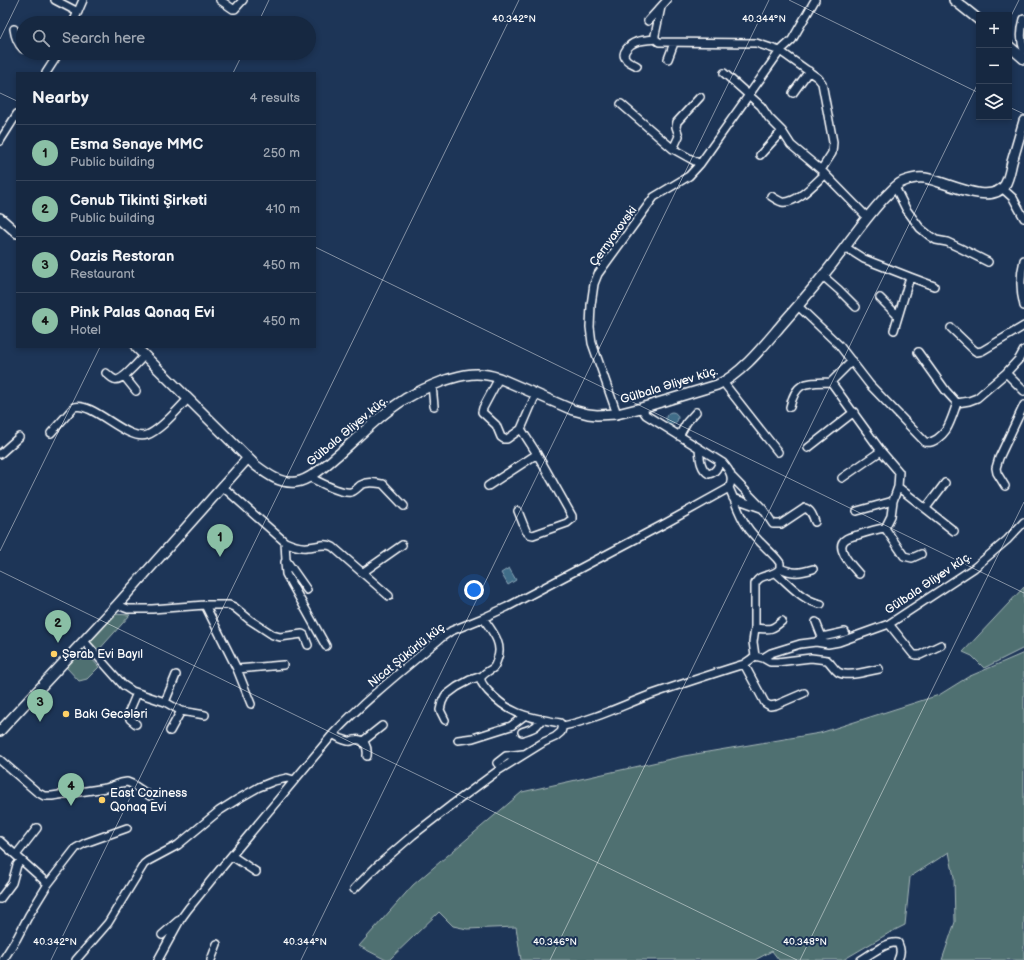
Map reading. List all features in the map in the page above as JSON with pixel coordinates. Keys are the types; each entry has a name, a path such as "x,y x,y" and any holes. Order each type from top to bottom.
{"street":[{"path":"55,0 78,12"},
{"path":"76,16 83,0"},
{"path":"220,0 233,9 235,9 243,0"},
{"path":"648,21 667,0"},
{"name":"Çernyaxovski","path":"617,414 592,343 590,327 591,305 594,284 598,274 654,197 689,176 700,164 780,51 792,40 815,0"},
{"path":"954,0 976,18"},
{"path":"655,39 661,7"},
{"path":"1024,19 1021,32 1024,55"},
{"path":"14,29 16,39"},
{"path":"637,66 626,60 624,56 624,52 636,42 655,39 659,42 674,43 756,43 780,51 818,78 822,83 833,142 832,153 823,172 801,195 791,201 782,202 771,196"},
{"path":"668,59 674,43"},
{"path":"1012,48 1024,55"},
{"path":"47,72 54,60"},
{"path":"793,93 810,71"},
{"path":"724,74 761,106 769,118 782,131 791,145 823,172 867,217"},
{"path":"673,149 679,136 676,127 677,122 700,97"},
{"path":"621,104 673,149 700,164"},
{"path":"0,141 16,116"},
{"path":"1024,121 1008,178 1002,188 1013,198 1024,218"},
{"path":"760,156 782,131"},
{"name":"Gülbala Əliyev küç.","path":"137,348 248,458 266,472 283,481 297,482 310,477 328,464 397,405 432,385 458,376 472,374 490,375 579,412 597,415 617,414 710,388 723,382 737,372 758,352 823,276 876,206 895,187 909,180 924,178 980,194 990,194 997,192 1002,188"},
{"path":"895,187 910,214 920,228 936,240 947,242 988,262"},
{"path":"0,218 16,232"},
{"path":"845,247 864,259 934,286"},
{"path":"1024,260 1021,272 1022,298 1024,306"},
{"path":"823,276 856,307"},
{"path":"894,330 910,277"},
{"path":"880,298 898,316"},
{"path":"798,306 840,345 870,385 925,442 929,443 935,440 946,430 957,403"},
{"path":"951,328 977,352 982,351 1024,326"},
{"path":"957,403 977,398 1006,373 1019,359 1024,350"},
{"path":"918,352 946,391 957,403"},
{"path":"106,373 116,380 124,376 144,356"},
{"path":"790,407 792,396 800,386 808,383 831,382 852,361"},
{"path":"1006,373 1024,391"},
{"path":"124,376 136,390"},
{"path":"500,378 482,412 496,425 501,437 504,439 507,439 521,429 536,394"},
{"path":"723,382 778,452"},
{"path":"831,382 881,451 899,472 898,487 893,501 891,516 886,528"},
{"path":"432,385 434,406"},
{"path":"50,433 74,408 78,406 92,410 136,435 143,436 158,429 188,399"},
{"path":"1005,486 997,473 996,468 999,458 1024,405"},
{"path":"641,408 646,415 720,461 730,470 732,477 729,488 739,513 745,524 756,538 780,563 778,570 773,574 760,577 755,584 755,628 753,642 755,656"},
{"path":"679,436 696,412"},
{"path":"808,448 854,412"},
{"path":"518,511 526,531 533,535 567,523 572,519 572,516 537,454 521,429"},
{"path":"2,449 19,437"},
{"path":"699,448 700,461 702,467 707,473 713,473 718,468 720,461"},
{"path":"842,478 881,451"},
{"path":"488,486 537,454"},
{"path":"0,731 117,605 248,458"},
{"path":"310,477 340,491 346,492 354,491 360,486 368,483 383,484 404,506"},
{"path":"732,477 763,509 773,524 781,524 805,508 811,511 815,522"},
{"path":"926,508 945,483"},
{"path":"223,486 285,542 296,547 328,544 333,546 389,596"},
{"path":"898,487 954,531"},
{"name":"Nicat Şükürlü küç","path":"158,960 180,920 208,884 333,734 381,688 441,638 451,631 507,607 729,488"},
{"path":"733,498 763,509"},
{"path":"857,511 893,501"},
{"name":"Gülbala Əliyev küç.","path":"763,658 800,644 816,642 828,644 839,642 889,624 974,568 1007,540 1024,522"},
{"path":"859,574 848,563 842,549 843,543 846,540 876,528 886,528"},
{"path":"886,528 904,556 912,558 921,554"},
{"path":"285,542 286,574 326,646"},
{"path":"362,573 402,545"},
{"path":"286,560 307,590"},
{"path":"778,570 797,573 813,569"},
{"path":"778,570 797,592 811,601 821,604"},
{"path":"117,605 128,609 229,605 234,607 273,636 302,634 305,636 308,645"},
{"path":"205,605 237,669 251,704"},
{"path":"445,720 440,710 445,696 456,687 482,676 495,666 499,656 500,649 497,640 483,618"},
{"path":"755,628 772,628 782,621"},
{"path":"816,622 822,637"},
{"path":"889,624 913,654 920,655 941,645"},
{"path":"816,642 822,637 845,632"},
{"path":"84,641 123,685 132,691 165,702 181,711 205,716"},
{"path":"482,676 482,684 506,708 524,716 560,723 563,726 592,719 673,686 744,664 755,656"},
{"path":"755,656 770,662 811,658 827,660 839,673 846,674 879,669"},
{"path":"744,664 765,703 770,706 776,705 804,693"},
{"path":"237,669 283,665"},
{"path":"165,702 176,675"},
{"path":"136,724 130,719 128,714 137,692"},
{"path":"170,731 181,711"},
{"path":"458,740 473,738 511,726 524,716"},
{"path":"522,732 536,727 541,719"},
{"path":"363,741 382,726"},
{"path":"354,889 377,866 413,835 478,785 544,742 556,737 561,732 563,726"},
{"path":"333,734 346,741 360,739 366,746 367,756"},
{"path":"498,762 506,756 525,754"},
{"path":"0,760 37,792 44,796 106,788 127,782 150,796"},
{"path":"76,960 108,923 144,864 178,845 219,811 238,799 274,781 286,778 294,780"},
{"path":"0,899 12,883 19,858 37,828"},
{"path":"3,960 18,938 29,915 48,884 76,848 85,843 127,828"},
{"path":"0,841 48,884"},
{"path":"232,856 256,872"},
{"path":"162,935 180,920"},
{"path":"861,960 884,946 892,943 898,943 901,950 898,960"},
{"path":"211,960 217,944"}],"green space":[{"path":"1024,587 1024,648 984,668 972,656 963,652"},
{"path":"114,614 130,615 97,652 88,643"},
{"path":"83,649 99,667 87,679 79,681 66,667"},
{"path":"1024,653 1024,960 942,960 955,922 954,877 949,852 910,877 905,925 843,960 779,960 772,951 755,960 521,960 516,927 467,929 453,926 439,912 389,960 386,960 359,946 413,885 522,792 684,756 820,733 939,695 968,677"}],"water":[{"path":"670,412 674,412 678,418 674,424 670,424 666,420 666,416"},
{"path":"509,568 516,580 508,585 501,573"}],"place":[{"name":"Esma Sənaye MMC","path":"220,557"},
{"name":"Cənub Tikinti Şirkəti","path":"58,643"},
{"name":"Şərab Evi Bayıl","path":"54,654"},
{"name":"Bakı Gecələri","path":"66,714"},
{"name":"Oazis Restoran","path":"40,722"},
{"name":"East Coziness Qonaq Evi","path":"102,800"},
{"name":"Pink Palas Qonaq Evi","path":"71,806"}]}
